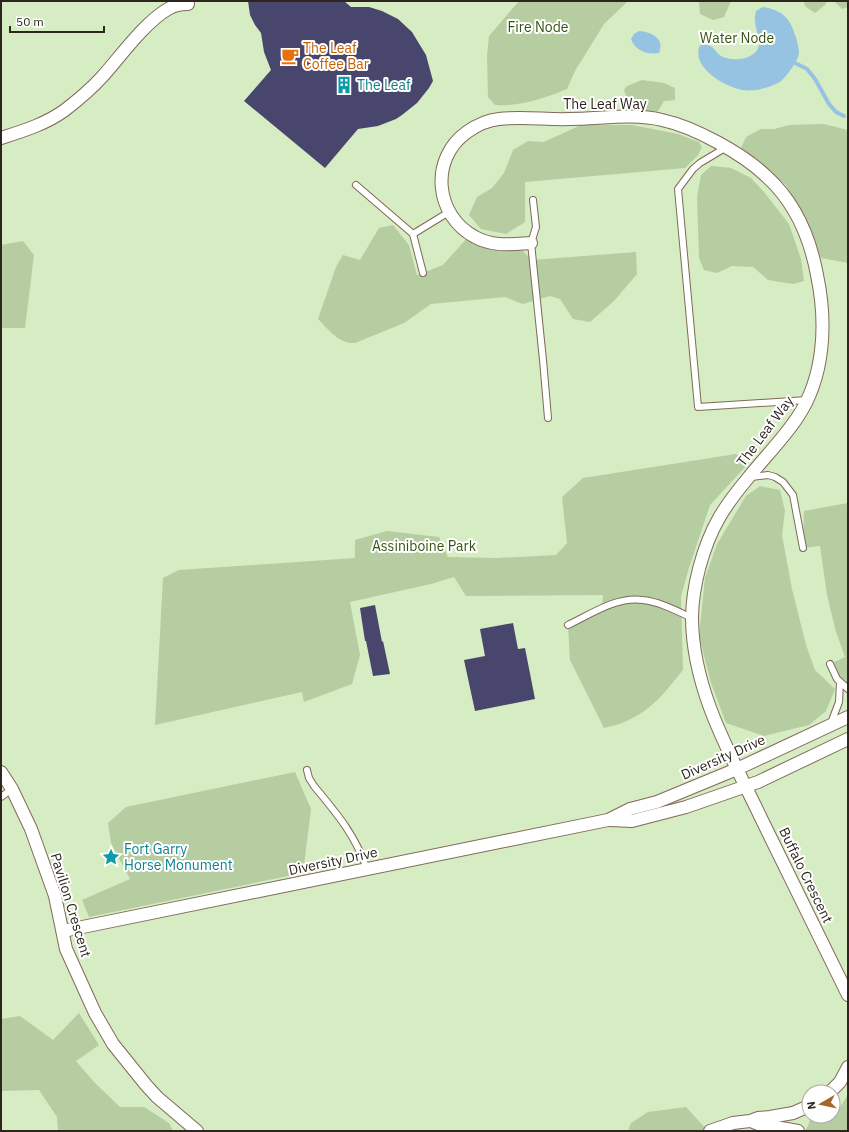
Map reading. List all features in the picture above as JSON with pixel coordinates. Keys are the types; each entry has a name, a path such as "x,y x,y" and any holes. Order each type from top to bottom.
{"street":[{"path":"1,138 32,127 65,110 101,79 149,24 164,11 179,4 188,4"},
{"name":"The Leaf Way","path":"531,243 502,244 477,238 456,222 449,212 444,201 442,179 443,165 448,152 454,143 473,128 499,119 626,117 659,119 693,130 755,166 769,178 782,192 800,220 808,238 822,298 822,342 815,381 807,400 797,417 748,477 721,514 707,544 702,559 695,594 692,618 696,654 707,700 712,715 737,769"},
{"name":"Diversity Drive","path":"608,820 630,809 657,802 737,769 848,717"},
{"name":"Diversity Drive","path":"63,931 608,820 632,821 686,807 758,782 848,739"},
{"name":"Buffalo Crescent","path":"737,769 848,995"},
{"name":"Pavilion Crescent","path":"1,772 12,789 31,829 55,896 66,949 95,1013 113,1044 146,1086 197,1131"},
{"path":"838,1084 848,1067"},
{"path":"710,1131 758,1118 793,1113 801,1110"},
{"path":"750,1121 758,1124 798,1131"}],"lane":[{"path":"725,148 693,169 678,189 698,407 807,400"},
{"path":"356,185 413,234 423,273"},
{"path":"533,200 536,227 531,243 548,418"},
{"path":"413,234 449,212"},
{"path":"748,477 768,475 775,477 793,495 803,548"},
{"path":"568,625 613,604 628,599 656,603 692,618"},
{"path":"830,664 837,679 848,689"},
{"path":"830,726 839,702 840,682"},
{"path":"307,770 314,786 351,832 368,869"},
{"path":"1,796 12,789"}],"green space":[{"name":"Assiniboine Park","path":"1,1 848,1 848,1131 1,1131"},
{"name":"Fire Node","path":"519,1 628,1 604,24 575,71 567,89 541,99 523,103 513,105 495,105 488,97 487,56 489,36"},
{"path":"699,1 731,1 724,17 713,20 700,14"},
{"path":"804,1 827,1 825,5 815,13 805,6"},
{"path":"834,1 848,1 848,7 842,9"},
{"path":"642,80 664,83 675,88 675,100 664,101 658,111 638,111 625,108 627,98 624,90 627,86"},
{"path":"824,124 848,130 848,263 821,258 806,223 786,185 741,148 746,137 761,129 774,129 789,125"},
{"path":"581,125 632,125 678,134 699,142 702,147 698,155 685,168 525,182 525,222 506,234 481,229 469,215 477,197 492,188 504,173 513,150 528,141 544,142"},
{"path":"711,166 731,168 751,178 764,192 789,224 801,259 804,281 793,284 768,280 753,267 732,266 717,273 704,270 699,258 697,197 701,175"},
{"path":"393,225 409,245 417,275 443,265 468,237 520,248 532,260 636,252 637,274 614,301 590,322 573,319 560,299 550,296 523,304 505,297 431,304 404,323 355,343 349,343 339,339 318,319 336,267 343,255 360,260 379,228"},
{"path":"23,241 34,255 25,328 1,328 1,245"},
{"path":"736,454 749,463 710,505 681,596 683,670 658,699 640,714 629,720 604,728 570,660 568,625 602,609 603,595 466,596 454,577 431,584 350,602 360,655 352,684 304,702 302,692 155,725 163,578 179,570 355,558 355,540 387,531 439,537 448,557 497,558 556,555 567,543 562,497 583,478"},
{"path":"760,486 780,490 785,511 782,535 792,589 806,645 815,670 835,689 826,711 809,725 764,736 726,723 711,683 699,636 705,578 717,544 746,496"},
{"path":"848,503 848,689 830,664 845,657 836,632 827,595 820,546 803,548 804,511"},
{"path":"295,772 311,809 303,873 89,917 82,900 130,879 111,843 108,823 126,807"},
{"path":"79,1013 99,1045 76,1061 94,1082 120,1107 144,1107 169,1123 173,1131 58,1131 57,1117 39,1090 1,1091 1,1019 20,1016 53,1040"},
{"path":"848,1095 848,1131 805,1131 809,1124 841,1124 841,1106"},
{"path":"686,1107 708,1131 628,1131 631,1123 648,1112"}],"water":[{"path":"763,7 780,12 790,23 797,41 799,51 798,56 789,72 783,79 768,87 757,90 743,90 727,85 711,75 704,68 698,53 700,45 709,45 726,58 738,59 750,56 758,49 759,40 755,25 755,18 756,11"},
{"path":"639,31 652,34 656,37 660,43 659,53 646,53 636,47 631,39 634,34"}],"building":[{"name":"The Leaf","path":"248,1 344,1 351,7 369,7 382,11 398,19 412,32 426,55 433,81 417,103 396,119 378,126 358,129 325,168 244,101 271,70 264,52 261,33 250,15"},
{"path":"375,605 390,674 373,676 365,641 360,608"},
{"path":"513,623 518,649 525,648 535,699 475,711 464,660 485,656 480,629"}],"waterway":[{"path":"795,63 807,69 815,79 829,104 836,112 844,116"}],"place":[{"name":"The Leaf Coffee Bar","path":"290,56"},
{"name":"The Leaf","path":"344,85"},
{"name":"Fort Garry Horse Monument","path":"111,857"}],"park label":[{"name":"Water Node","path":"737,38"}]}
